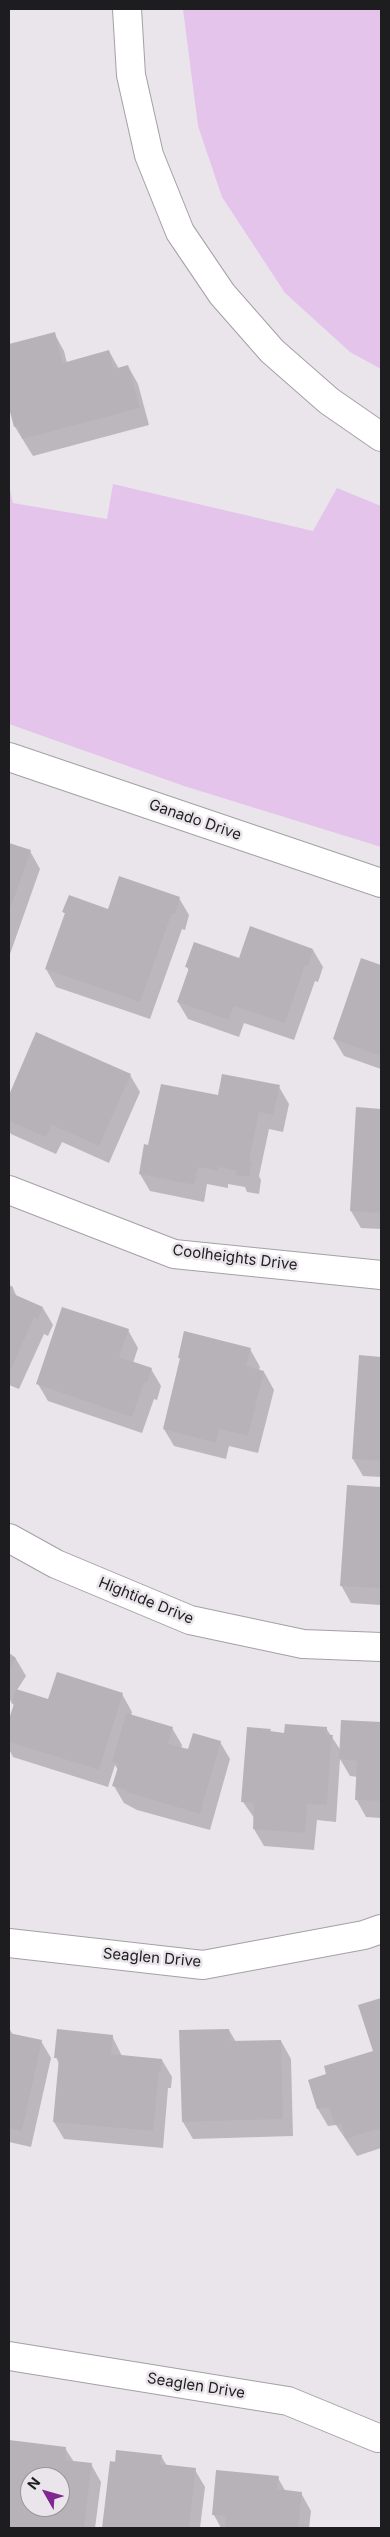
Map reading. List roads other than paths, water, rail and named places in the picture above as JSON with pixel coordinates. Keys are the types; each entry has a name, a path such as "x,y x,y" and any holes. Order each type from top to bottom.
{"street":[{"path":"127,9 130,75 148,156 180,232 222,294 272,351 329,401 381,437"},
{"name":"Ganado Drive","path":"9,757 381,883"},
{"name":"Coolheights Drive","path":"9,1190 174,1254 381,1275"},
{"name":"Hightide Drive","path":"9,1538 56,1564 190,1620 303,1644 381,1647"},
{"name":"Seaglen Drive","path":"9,1943 203,1965 364,1935 381,1929"},
{"name":"Seaglen Drive","path":"9,2356 288,2401 378,2438"}]}
